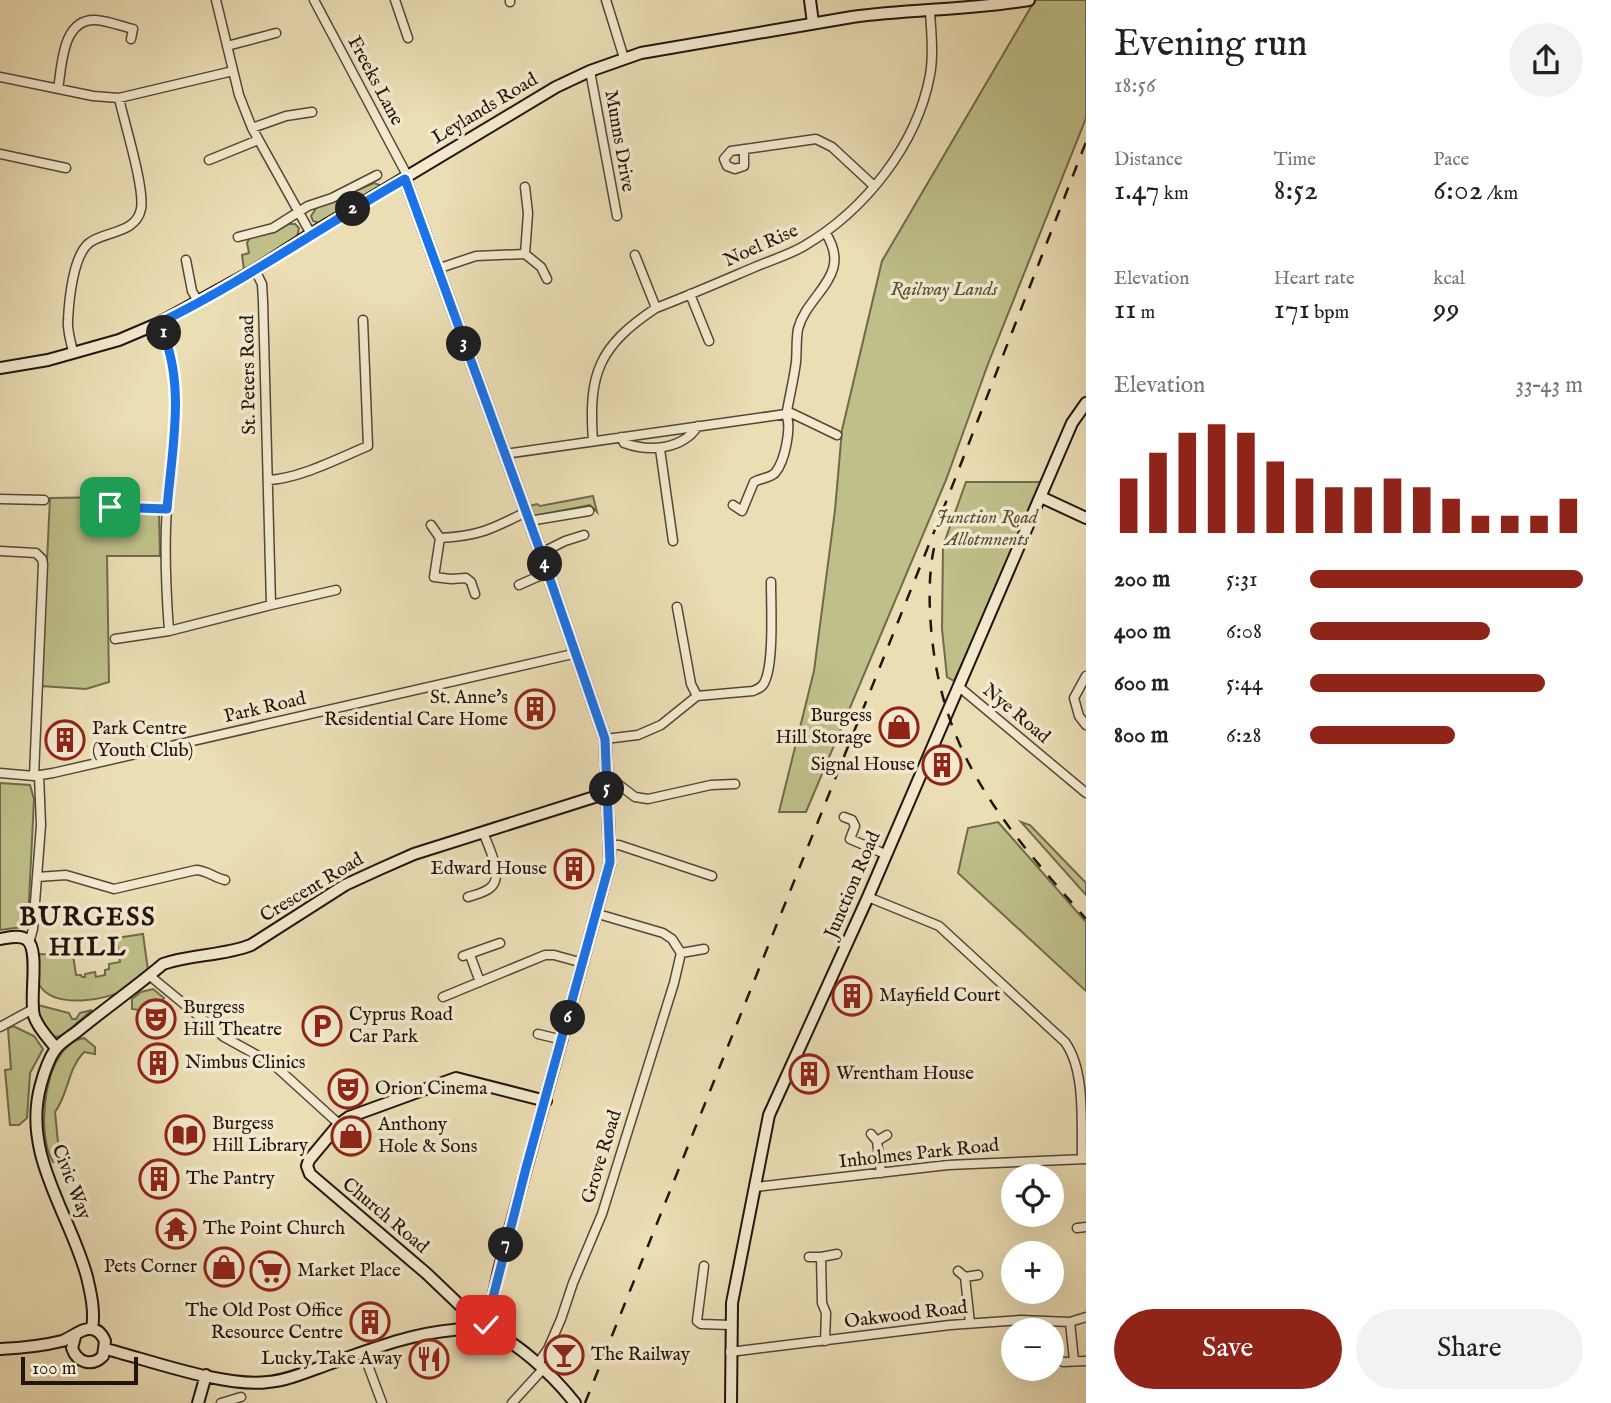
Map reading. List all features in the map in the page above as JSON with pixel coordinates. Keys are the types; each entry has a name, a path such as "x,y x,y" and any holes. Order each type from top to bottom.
{"street":[{"path":"216,0 233,71 252,128 311,234"},
{"name":"Freeks Lane","path":"314,0 406,178"},
{"path":"394,0 408,38"},
{"path":"606,0 624,58"},
{"path":"810,0 813,23"},
{"name":"Leylands Road","path":"0,368 48,360 119,340 159,323 255,270 529,103 590,71 624,58 885,12 996,6 1029,0"},
{"name":"Noel Rise","path":"593,441 593,389 600,363 614,341 656,308 802,247 849,212 896,158 912,129 931,72 930,11"},
{"path":"58,89 69,35 78,24 95,20 133,29 131,39"},
{"path":"227,46 276,33"},
{"path":"0,77 93,96 119,98 233,71"},
{"name":"Munns Drive","path":"590,71 617,216"},
{"path":"73,352 68,323 76,263 81,251 90,241 124,229 141,211 141,193 119,98"},
{"path":"252,128 286,116 312,112"},
{"path":"744,149 807,139 823,141 874,186"},
{"path":"209,160 258,140"},
{"path":"0,155 65,168"},
{"path":"237,237 273,228 299,212 377,175"},
{"path":"406,178 541,553 543,575 577,653 605,739 610,862 499,1270 488,1322 481,1329"},
{"path":"525,187 528,213 525,254"},
{"path":"733,505 742,511 754,482 772,476 777,471 789,434 786,412 795,366 798,330 832,274 836,257 834,245 825,232"},
{"path":"437,270 476,256 525,254 541,267 547,279"},
{"path":"635,255 656,308"},
{"path":"186,260 192,291 199,303"},
{"name":"St. Peters Road","path":"255,270 262,284 271,605"},
{"path":"690,294 709,341"},
{"path":"268,480 277,480 304,471 368,446 363,320"},
{"path":"159,323 172,358 176,387 167,509 166,585 169,631"},
{"name":"Junction Road","path":"731,1403 730,1325 734,1286 769,1115 868,897 1072,423 1086,403"},
{"path":"505,454 786,412 837,435"},
{"path":"621,437 624,443 635,447 660,449 684,440 698,426"},
{"path":"660,449 673,541"},
{"path":"1041,497 1086,519"},
{"path":"0,499 44,500"},
{"path":"110,507 167,509"},
{"path":"440,538 485,532 527,516 589,511"},
{"path":"431,525 440,538 430,578 466,578 471,582 475,594"},
{"path":"541,553 584,535"},
{"path":"0,551 36,553 43,564 36,776 41,825 33,929 29,943"},
{"path":"533,565 543,575"},
{"path":"519,585 543,575"},
{"path":"605,739 638,735 661,725 696,696 753,691 764,683 771,638 771,582"},
{"path":"115,639 169,631 336,590"},
{"path":"677,607 691,684 696,696"},
{"name":"Park Road","path":"0,773 36,776 577,653"},
{"path":"1086,676 1074,698 1079,716 1086,724"},
{"name":"Nye Road","path":"958,686 1086,793"},
{"path":"607,787 618,784 635,797 648,799 704,786 735,784"},
{"name":"Crescent Road","path":"56,1048 163,964 237,951 251,945 345,885 414,854 607,787"},
{"path":"844,817 852,820 855,826 849,843 885,854"},
{"path":"468,897 490,889 495,882 496,869 483,832"},
{"path":"609,845 619,845 712,876"},
{"path":"37,877 66,875 114,889 196,870 203,870 213,878 225,880"},
{"path":"868,897 939,926 1065,1042 1072,1051 1078,1069 1084,1159"},
{"path":"598,914 663,933 672,939 681,953 704,949"},
{"path":"0,939 18,937 33,948 33,1009 41,1030 56,1048"},
{"path":"480,982 467,956 500,943"},
{"name":"Grove Road","path":"512,1403 541,1366 601,1214 681,953"},
{"path":"443,997 545,955 583,963"},
{"path":"150,976 224,1037 273,1064 339,1124 349,1116 456,1078 546,1101"},
{"path":"0,1027 33,1009"},
{"path":"538,1034 563,1040"},
{"name":"Civic Way","path":"56,1048 40,1087 36,1105 36,1131 39,1152 49,1182 83,1263 93,1305 92,1329"},
{"name":"Church Road","path":"339,1124 309,1160 307,1170 426,1273 481,1329"},
{"path":"881,1174 874,1137 887,1135"},
{"name":"Inholmes Park Road","path":"756,1188 948,1165 1084,1159"},
{"path":"809,1257 821,1258 837,1254"},
{"path":"821,1258 822,1303 826,1313 825,1341"},
{"path":"704,1266 697,1321 701,1324 730,1325"},
{"path":"970,1323 962,1274 978,1275"},
{"name":"Oakwood Road","path":"730,1352 970,1323 1021,1320 1070,1322 1086,1317"},
{"path":"1070,1322 1074,1361"},
{"path":"92,1329 103,1337 106,1349 101,1358 90,1363 79,1360 73,1352 75,1337 82,1330 92,1329"},
{"path":"106,1349 206,1375 246,1383 268,1382 292,1377 430,1332 481,1329 515,1346 541,1366 575,1403"},
{"path":"0,1349 34,1347 75,1337"},
{"path":"34,1347 73,1352"},
{"path":"363,1352 382,1403"},
{"path":"1064,1362 1085,1361"},
{"path":"198,1403 206,1375"},
{"path":"222,1403 242,1397"}],"green space":[{"name":"Railway Lands","path":"1035,0 1086,0 1086,118 988,364 946,480 806,812 779,812 814,671 835,510 842,430 882,261"},
{"path":"374,183 382,186 319,223 313,221 311,216 317,207"},
{"path":"289,224 295,224 299,228 297,237 244,270 242,255 249,253 247,243 250,237 275,232"},
{"name":"Junction Road Allotmnents","path":"966,482 1043,482 1029,519 954,681 947,677 942,629 943,546"},
{"path":"593,496 597,512 590,505 534,516 530,506 540,506"},
{"path":"110,497 111,513 159,514 160,556 107,556 109,682 86,689 41,686 50,498"},
{"path":"0,783 30,785 34,799 28,921 22,927 0,930"},
{"path":"998,822 1086,922 1086,991 958,873 968,828"},
{"path":"1021,822 1030,825 1086,883 1086,895"},
{"path":"143,934 148,970 118,993 95,999 69,1000 47,993 38,983 38,954 73,955 76,975 85,977 85,974 95,972 96,977 105,975 109,964 120,962 116,938"},
{"path":"153,989 164,998 151,1012 132,1009 132,999 141,992"},
{"path":"38,1005 69,1013 72,1019 76,1019 80,1013 92,1010 62,1036 52,1037 40,1021"},
{"path":"13,1026 34,1036 43,1049 30,1073 27,1118 19,1125 10,1125 5,1070 11,1069 8,1029"},
{"path":"84,1038 95,1047 95,1054 84,1052 78,1059 55,1112 59,1152 57,1161 53,1162 45,1131 47,1091 60,1056 70,1044"}],"railway":[{"path":"585,1403 948,497 1086,142"},
{"path":"934,548 930,593 932,638 939,682 951,721 966,757 1006,823 1086,919"}],"place":[{"name":"St. Anne's Residential Care Home","path":"535,709"},
{"name":"Burgess Hill Storage","path":"899,727"},
{"name":"Park Centre (Youth Club)","path":"65,740"},
{"name":"Signal House","path":"942,765"},
{"name":"Edward House","path":"574,869"},
{"name":"Mayfield Court","path":"852,996"},
{"name":"Burgess Hill Theatre","path":"156,1019"},
{"name":"Cyprus Road Car Park","path":"322,1026"},
{"name":"Nimbus Clinics","path":"158,1063"},
{"name":"Wrentham House","path":"809,1074"},
{"name":"Orion Cinema","path":"348,1089"},
{"name":"Burgess Hill Library","path":"185,1135"},
{"name":"Anthony Hole & Sons","path":"351,1136"},
{"name":"The Pantry","path":"159,1179"},
{"name":"The Point Church","path":"176,1229"},
{"name":"Pets Corner","path":"224,1267"},
{"name":"Market Place","path":"270,1271"},
{"name":"The Old Post Office Resource Centre","path":"370,1322"},
{"name":"The Railway","path":"564,1355"},
{"name":"Lucky Take Away","path":"429,1359"}],"district":[{"name":"BURGESS HILL","path":"88,932"}],"route":[{"path":"110,507 167,509 176,387 172,358 159,323 199,303 405,179 592,695 605,739 610,862 486,1325"}]}
